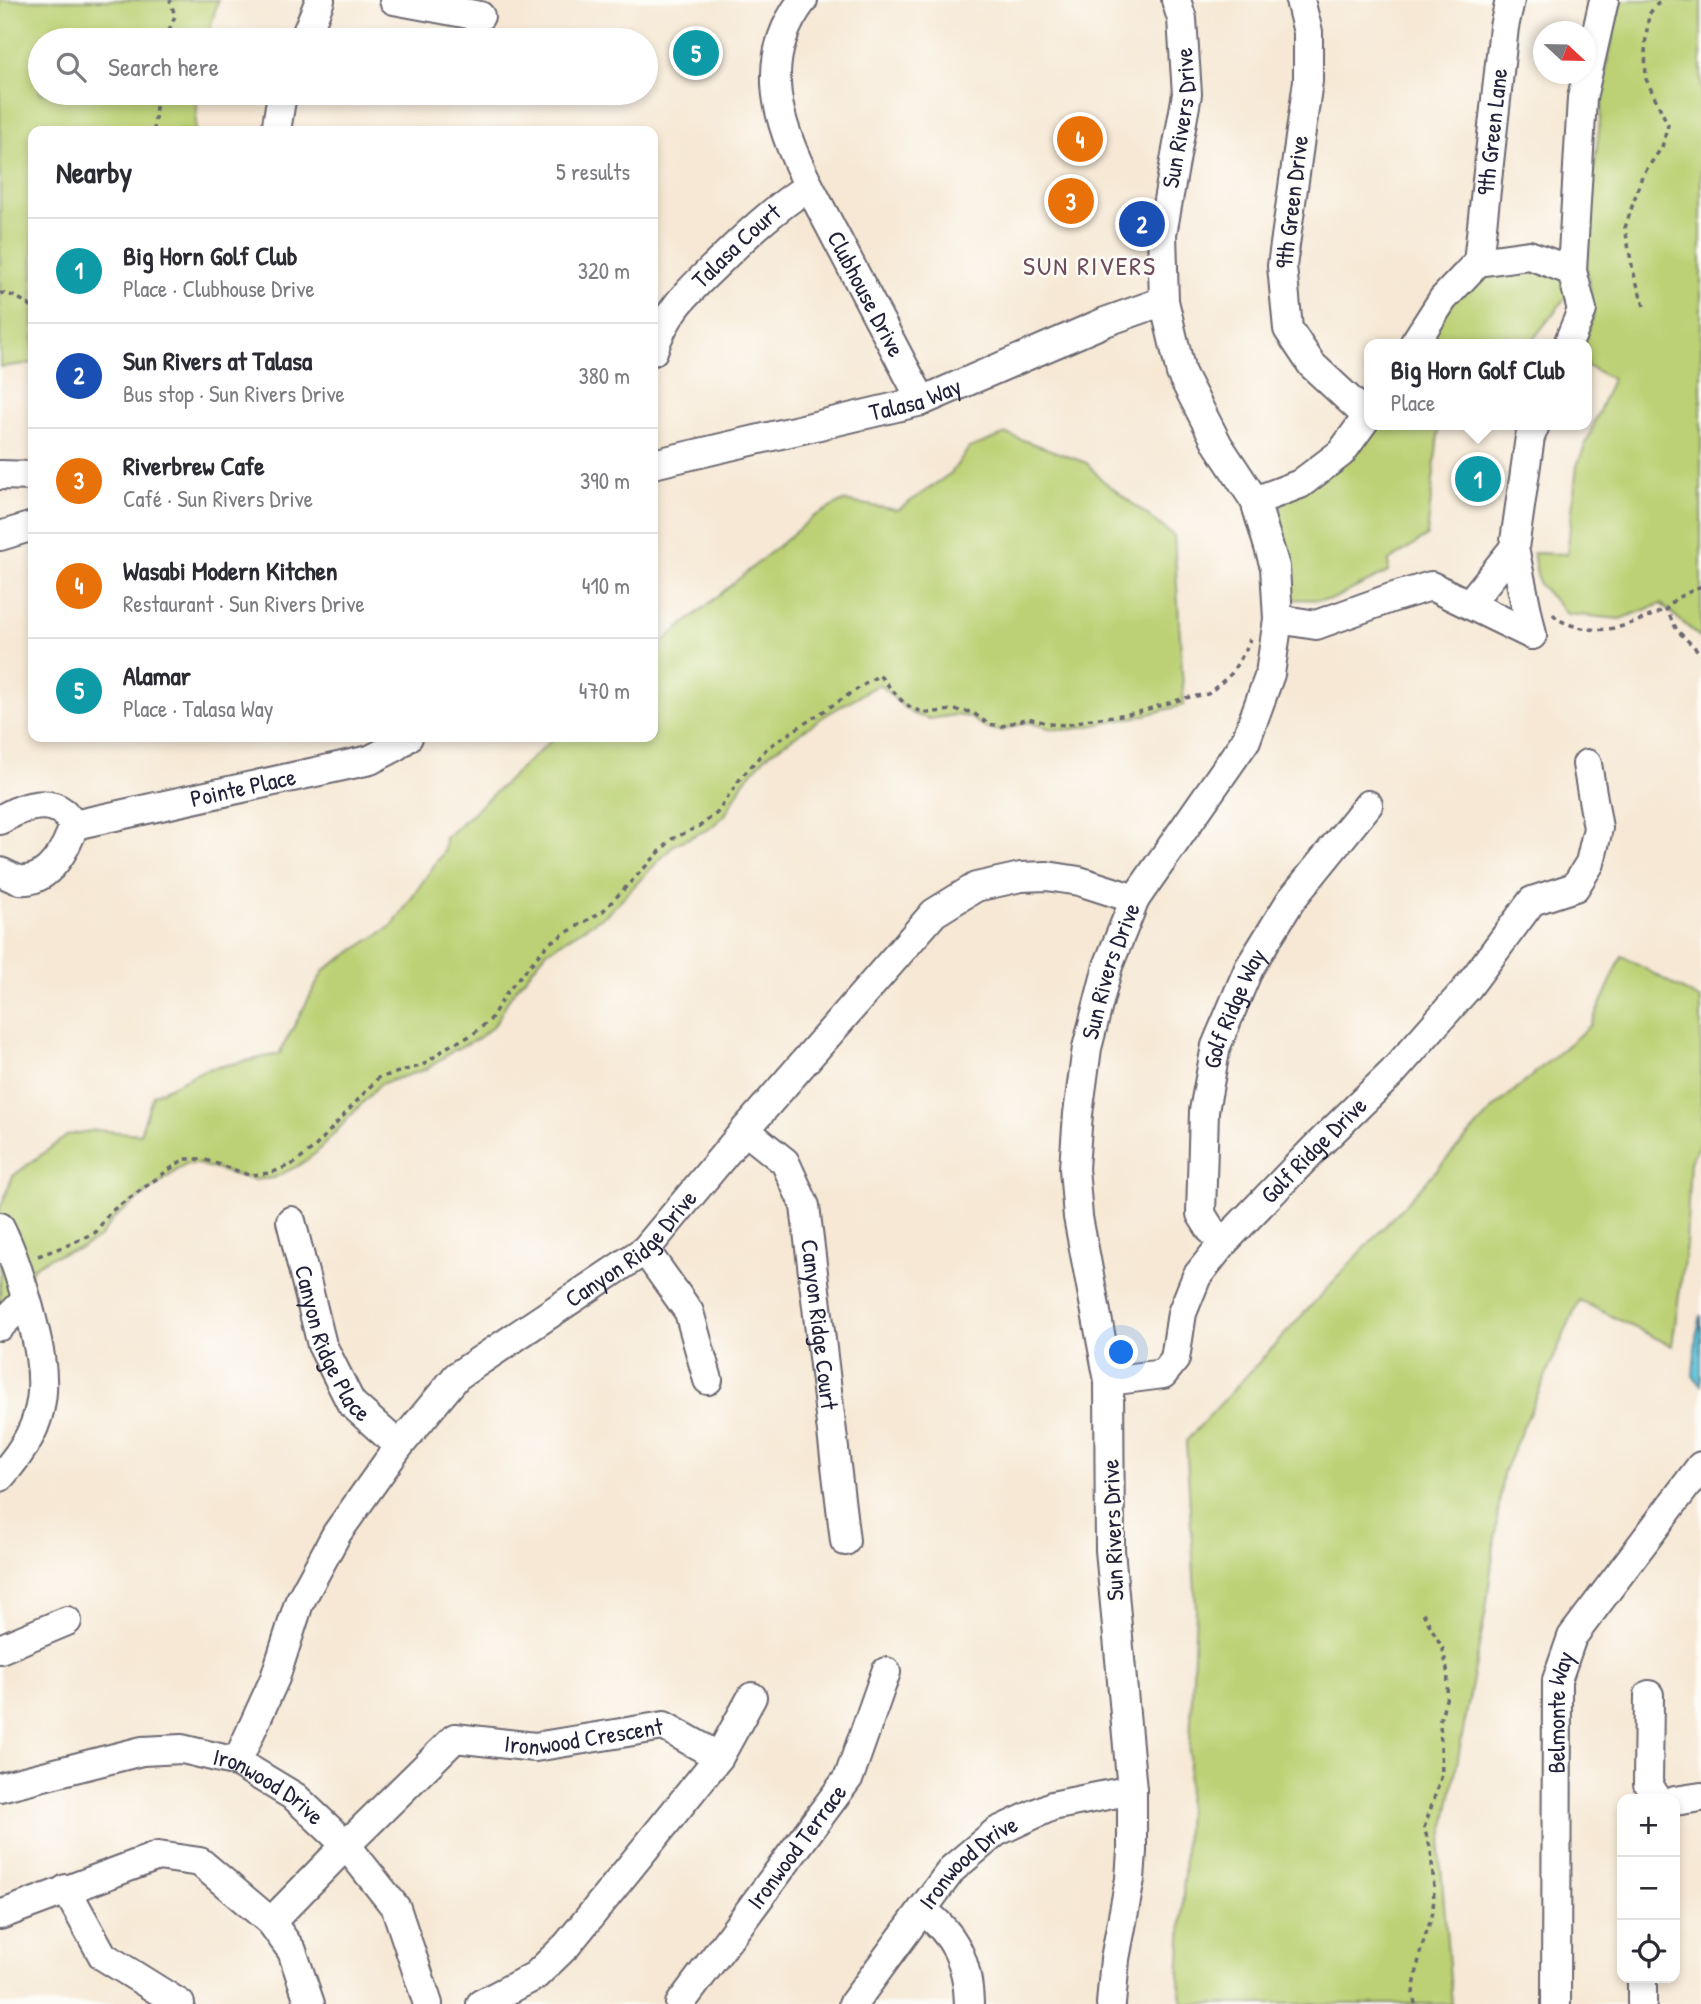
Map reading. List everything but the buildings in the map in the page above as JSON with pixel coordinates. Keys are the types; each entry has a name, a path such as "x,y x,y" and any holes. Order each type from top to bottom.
{"street":[{"path":"309,28 320,0"},
{"path":"394,0 480,16"},
{"path":"803,0 783,37 778,54 776,88 781,119 809,186"},
{"name":"Sun Rivers Drive","path":"1111,2004 1115,1959 1130,1879 1132,1790 1110,1550 1109,1381 1077,1217 1074,1168 1078,1114 1087,1048 1108,966 1135,899 1246,740 1270,674 1278,619 1275,567 1255,501 1218,445 1181,373 1164,301 1162,234 1187,94 1182,19 1176,0"},
{"name":"9th Green Drive","path":"1300,0 1308,32 1308,81 1282,266 1288,329 1312,365 1364,411"},
{"name":"9th Green Lane","path":"1478,262 1504,27 1510,0"},
{"path":"1570,339 1582,310 1572,271 1582,98 1604,0"},
{"path":"277,126 280,105"},
{"name":"Talasa Court","path":"658,338 664,323 678,302 776,208 809,186"},
{"name":"Clubhouse Drive","path":"809,186 922,401"},
{"path":"1417,339 1443,299 1478,262 1530,255 1572,271"},
{"name":"Talasa Way","path":"658,463 922,401 1105,322 1164,301"},
{"path":"1255,501 1300,484 1310,477 1341,453 1364,421"},
{"path":"1278,619 1316,625 1431,586 1532,635 1514,548 1533,430"},
{"path":"0,475 28,476"},
{"path":"0,536 28,528"},
{"path":"1469,604 1514,548"},
{"name":"Pointe Place","path":"74,825 370,760 401,742"},
{"name":"Golf Ridge Drive","path":"1109,1381 1163,1374 1175,1359 1182,1313 1196,1276 1224,1242 1392,1072 1468,987 1532,901 1575,887 1590,863 1598,828 1587,764"},
{"path":"0,820 12,812 40,804 61,810 74,825 69,840 55,862 41,877 20,880 0,872"},
{"name":"Golf Ridge Way","path":"1224,1242 1211,1230 1201,1214 1204,1111 1216,1046 1249,968 1291,900 1368,805"},
{"name":"Canyon Ridge Drive","path":"237,1762 275,1678 299,1603 337,1533 399,1446 457,1376 645,1250 745,1130 934,913 976,887 1021,877 1046,876 1079,881 1135,899"},
{"name":"Canyon Ridge Court","path":"745,1130 785,1163 805,1206 845,1541"},
{"name":"Canyon Ridge Place","path":"291,1221 322,1345 351,1403 399,1446"},
{"path":"0,1227 9,1245 23,1289 43,1370 42,1402 38,1418 25,1446 0,1476"},
{"path":"645,1250 690,1312 708,1380"},
{"path":"0,1326 23,1289"},
{"name":"Belmonte Way","path":"1556,2004 1556,1680 1572,1637 1701,1466"},
{"path":"0,1649 67,1621"},
{"name":"Ironwood Terrace","path":"680,2004 849,1777 886,1672"},
{"path":"1649,1695 1648,1784 1654,1794"},
{"path":"481,2004 535,1976 567,1945 719,1756 751,1697"},
{"name":"Ironwood Crescent","path":"346,1845 455,1738 535,1746 664,1726 719,1756"},
{"name":"Ironwood Drive","path":"0,1787 142,1751 182,1749 237,1762 295,1797 346,1845 396,1908 428,2004"},
{"name":"Ironwood Drive","path":"853,2004 952,1869 996,1832 1052,1806 1132,1790"},
{"path":"1680,1800 1701,1797"},
{"path":"271,1923 346,1845"},
{"path":"0,1914 158,1856 200,1862 271,1923 292,1951 310,2004"},
{"path":"66,1889 103,1956 180,2004"},
{"path":"922,1910 945,1930 955,1943 964,1969 968,2004"},
{"path":"1642,1983 1642,2004"}],"path":[{"path":"170,0 175,16 170,28"},
{"path":"1644,306 1633,271 1625,228 1642,176 1662,147 1668,125 1646,79 1645,46 1649,14 1661,0"},
{"path":"155,126 156,105"},
{"path":"0,293 8,293 28,304"},
{"path":"1552,612 1559,620 1581,628 1605,631 1634,623 1666,608 1675,599 1701,586"},
{"path":"1666,608 1677,630 1701,654"},
{"path":"23,1289 35,1257 96,1232 110,1212 184,1159 203,1159 249,1175 271,1173 295,1163 313,1149 378,1078 423,1065 449,1046 472,1035 490,1020 507,992 549,943 603,911 673,839 717,813 740,779 766,748 879,675 901,700 913,709 928,713 952,710 971,712 988,724 1002,726 1028,718 1068,725 1135,713 1209,694 1231,674 1247,649 1250,638"},
{"path":"1415,2004 1413,1993 1420,1953 1433,1912 1431,1850 1424,1828 1442,1775 1440,1720 1447,1696 1448,1675 1443,1648 1422,1611"}],"green space":[{"path":"0,0 218,0 210,28 28,28 28,105 197,105 195,126 28,126 28,364 0,367"},
{"path":"1621,0 1701,0 1701,638 1661,604 1620,619 1567,614 1539,584 1533,553 1567,554 1577,466 1612,379 1592,369 1592,339 1586,339 1594,314 1584,253 1607,63"},
{"path":"1517,261 1562,275 1570,292 1534,339 1426,339 1463,285"},
{"path":"1365,430 1438,430 1427,536 1389,561 1388,572 1331,600 1288,599 1274,517 1284,502"},
{"path":"1006,434 1087,463 1101,479 1174,536 1184,705 1068,730 1027,722 1001,731 987,729 969,717 955,715 930,719 913,714 879,684 826,715 766,756 744,781 725,815 709,829 675,844 607,914 547,951 511,995 495,1024 479,1038 454,1050 427,1069 380,1084 316,1153 298,1166 273,1178 253,1180 197,1164 185,1164 114,1218 100,1237 81,1248 51,1257 34,1267 0,1319 0,1208 13,1176 68,1135 96,1130 140,1134 153,1095 204,1070 279,1054 324,970 393,925 444,851 445,838 550,742 658,742 658,646 813,517 843,501 898,510 951,473 969,448"},
{"path":"1622,956 1701,1000 1701,1141 1690,1162 1686,1245 1672,1346 1579,1300 1503,1473 1486,1610 1440,1853 1452,2004 1183,2004 1179,1982 1196,1609 1186,1441 1494,1108 1591,1025"}],"water":[{"path":"1701,1315 1701,1385 1693,1376"}],"place":[{"name":"Alamar","path":"696,53"},
{"name":"Wasabi Modern Kitchen","path":"1080,139"},
{"name":"Riverbrew Cafe","path":"1071,201"},
{"name":"Sun Rivers at Talasa","path":"1142,224"},
{"name":"Big Horn Golf Club","path":"1478,479"}],"district":[{"name":"SUN RIVERS","path":"1090,266"}]}
